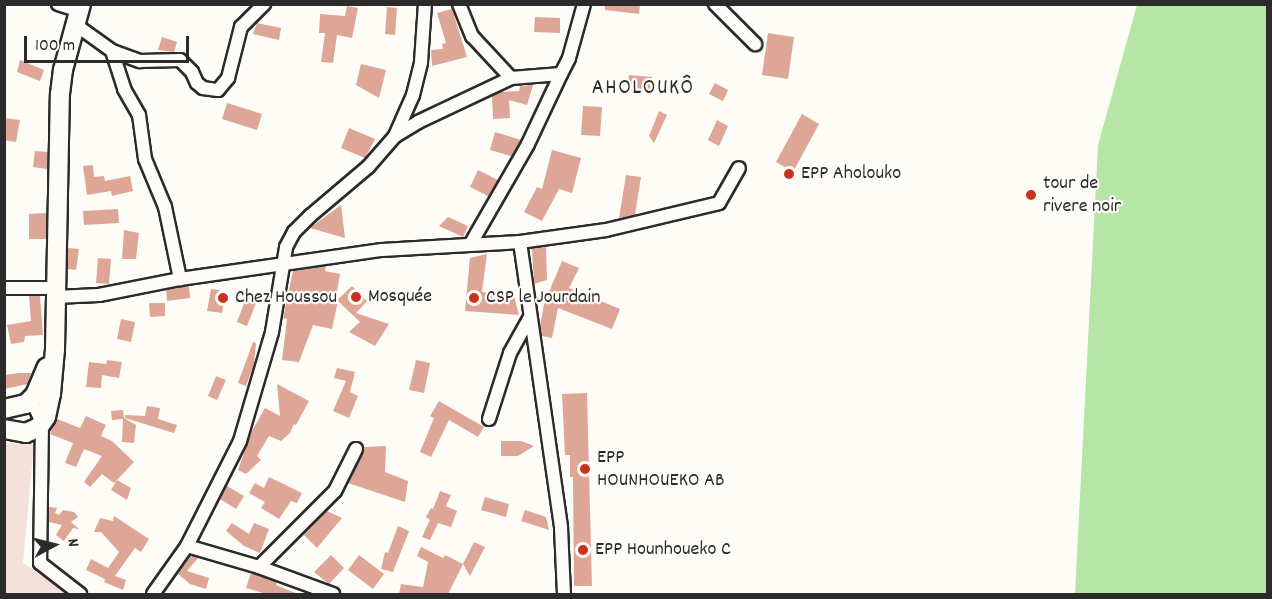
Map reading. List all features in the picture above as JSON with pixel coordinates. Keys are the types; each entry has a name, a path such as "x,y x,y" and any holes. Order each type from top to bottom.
{"main road":[{"path":"4,429 26,434 42,423 46,417 51,393 55,349 60,94 63,70 79,14"},
{"path":"4,409 26,404 31,399 55,349"}],"street":[{"path":"58,4 79,14 112,51 124,89 139,115 145,159 165,207 180,279"},
{"path":"112,51 140,61 180,60 203,88 218,90 228,78 241,27 264,4"},
{"path":"153,594 187,546 240,441 272,332 281,263 294,232 368,167 395,136 413,95 421,62 425,4"},
{"path":"459,4 472,36 511,78"},
{"path":"470,245 528,144 569,58 584,4"},
{"path":"715,4 755,44"},
{"path":"395,136 418,122 511,78 561,74"},
{"path":"4,288 99,295 281,263 382,250 520,242 625,226 719,203 739,168"},
{"path":"520,242 561,528 564,594"},
{"path":"489,419 510,353 530,317"},
{"path":"31,399 42,423 39,563 80,594"},
{"path":"259,567 335,491 356,449"},
{"path":"187,546 259,567 333,594"}],"shaded area":[{"path":"5,443 34,444 23,563 69,594 5,594"}],"green space":[{"path":"1137,5 1267,5 1267,594 1075,594 1098,145"}],"building":[{"path":"605,4 640,4 639,14 605,10"},
{"path":"347,6 358,8 352,38 337,35 333,63 321,62 325,33 319,33 320,14 345,16"},
{"path":"387,7 397,8 395,35 385,34"},
{"path":"452,9 467,57 432,66 431,50 443,49 442,44 446,43 437,13"},
{"path":"535,17 560,18 560,33 534,32"},
{"path":"257,23 281,28 279,40 253,34"},
{"path":"768,33 794,37 788,79 762,75"},
{"path":"162,37 177,42 174,52 158,50"},
{"path":"20,60 44,70 40,81 17,72"},
{"path":"361,64 386,70 379,98 356,85"},
{"path":"629,75 652,77 650,92 627,90"},
{"path":"715,83 728,90 723,101 709,94"},
{"path":"533,85 527,105 509,100 510,118 493,119 492,96 501,92 519,91 520,86"},
{"path":"227,103 262,114 257,130 222,119"},
{"path":"583,106 602,107 600,136 581,135"},
{"path":"659,111 667,115 654,143 649,136"},
{"path":"802,114 819,124 793,172 776,162"},
{"path":"4,118 20,120 16,142 4,140"},
{"path":"717,120 728,126 719,146 708,140"},
{"path":"349,128 375,139 365,158 341,148"},
{"path":"495,132 521,140 511,156 490,150"},
{"path":"552,150 581,158 572,193 559,189 542,221 524,212 537,187 542,189"},
{"path":"35,151 48,152 47,169 33,167"},
{"path":"93,165 94,177 104,176 105,181 130,176 133,191 112,196 111,191 87,195 83,166"},
{"path":"478,170 498,180 488,196 470,187"},
{"path":"626,175 641,177 635,215 619,218"},
{"path":"341,205 345,238 310,228 311,227"},
{"path":"118,209 119,223 84,225 83,211"},
{"path":"46,213 46,239 29,239 29,214"},
{"path":"448,217 468,226 463,237 439,226"},
{"path":"124,230 139,233 136,259 122,259"},
{"path":"546,247 547,280 534,284 532,249"},
{"path":"68,248 79,249 76,270 68,269"},
{"path":"487,254 482,292 514,296 519,315 465,311 470,258"},
{"path":"98,258 111,259 109,284 96,283"},
{"path":"562,261 579,268 569,288 620,309 612,329 558,308 552,338 542,336 540,326 544,304"},
{"path":"326,266 325,271 340,274 335,302 352,286 367,301 356,313 389,324 375,346 349,332 360,322 338,301 332,329 313,325 299,362 282,360 287,319 283,318 293,271"},
{"path":"189,286 190,298 167,301 166,290"},
{"path":"211,289 226,291 222,313 207,311"},
{"path":"248,293 258,298 247,326 237,322"},
{"path":"29,296 40,296 43,335 25,336 24,342 11,344 7,325 31,321"},
{"path":"149,303 165,303 165,316 150,317"},
{"path":"121,319 135,322 131,342 117,339"},
{"path":"253,342 256,343 254,364 246,386 238,383"},
{"path":"107,360 122,362 119,378 102,375 101,388 86,387 89,362 106,364"},
{"path":"416,360 430,363 424,393 409,390"},
{"path":"337,368 355,372 350,392 358,396 349,418 333,411 346,381 334,378"},
{"path":"31,373 28,384 4,389 4,375"},
{"path":"216,376 226,380 217,400 208,396"},
{"path":"277,384 309,401 296,425 294,424 290,433 281,441 269,436 257,456 261,460 246,474 238,470 252,431 265,408 280,416"},
{"path":"587,393 592,586 574,586 573,477 570,477 570,455 565,455 562,394"},
{"path":"439,401 484,427 478,437 449,420 431,457 420,452 434,418 430,416"},
{"path":"147,406 160,408 158,419 177,425 174,433 125,418 125,415 145,416"},
{"path":"123,410 124,418 136,425 134,443 122,442 123,419 112,420 111,411"},
{"path":"86,416 106,425 101,436 112,441 134,462 114,483 102,474 90,487 84,482 102,456 84,449 76,467 65,463 73,443 50,434 57,419 80,428"},
{"path":"501,441 521,441 534,446 518,456 501,456"},
{"path":"386,446 385,472 408,481 405,502 348,483 364,447"},
{"path":"269,477 302,493 297,503 291,501 279,519 261,508 265,502 249,493 255,483 264,488"},
{"path":"117,480 131,488 127,500 111,490"},
{"path":"227,486 244,496 236,509 220,499"},
{"path":"440,491 451,495 446,506 457,511 451,527 438,523 430,540 422,537 430,520 426,517 431,508 433,509"},
{"path":"485,497 509,504 506,517 481,510"},
{"path":"49,507 57,508 55,513 59,515 63,510 74,512 78,517 71,522 79,529 73,528 64,541 56,535 62,525 49,522"},
{"path":"525,510 546,517 549,530 521,521"},
{"path":"327,511 342,518 317,548 304,535"},
{"path":"114,516 149,539 141,552 135,548 115,576 126,580 123,590 104,582 105,579 86,570 91,559 108,568 119,552 101,532 94,532 100,518 113,521"},
{"path":"232,523 249,534 254,523 269,529 260,553 244,546 226,531"},
{"path":"398,526 409,531 393,572 381,569 385,552 388,553"},
{"path":"474,542 485,547 470,576 463,564"},
{"path":"421,547 443,558 445,555 463,564 448,594 399,594 401,584 423,587 428,562 417,556"},
{"path":"331,555 344,568 329,584 314,572"},
{"path":"359,555 384,574 373,589 348,570"},
{"path":"190,556 198,558 187,571 209,578 206,589 190,584 178,574"},
{"path":"251,573 277,582 276,585 298,594 266,594 246,588"}],"place":[{"name":"EPP Aholouko","path":"789,174"},
{"name":"tour de rivere noir","path":"1031,195"},
{"name":"Mosquée","path":"356,297"},
{"name":"Chez Houssou","path":"223,298"},
{"name":"CSP le Jourdain","path":"474,298"},
{"name":"EPP HOUNHOUEKO AB","path":"585,469"},
{"name":"EPP Hounhoueko C","path":"583,550"}],"district":[{"name":"AHOLOUKÔ","path":"643,89"}]}
